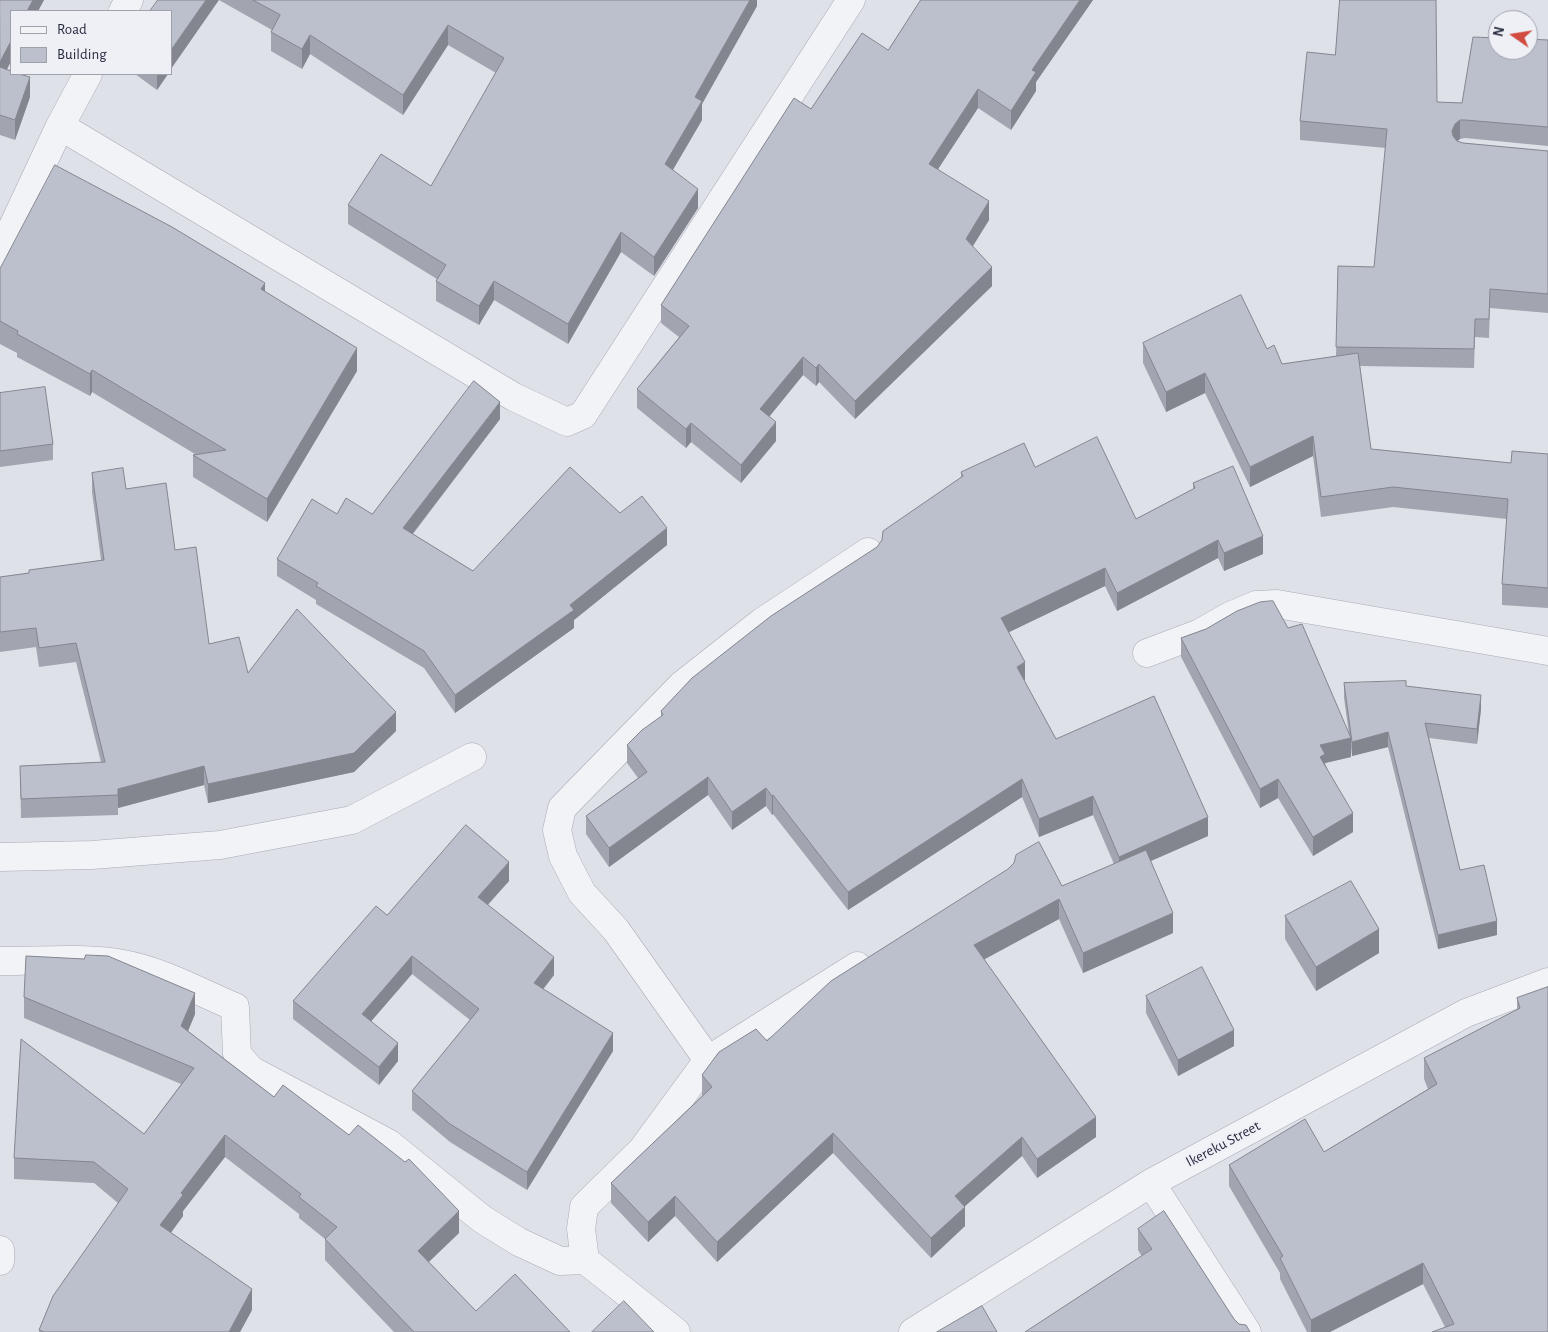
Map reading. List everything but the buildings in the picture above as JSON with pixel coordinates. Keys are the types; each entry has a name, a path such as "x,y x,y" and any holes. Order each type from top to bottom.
{"street":[{"path":"60,126 514,397 567,422 583,414 848,1"},
{"path":"0,254 60,126 87,75"},
{"path":"708,1060 616,930 582,893 563,856 557,830 562,808 682,684 762,622 868,552"},
{"path":"1147,653 1200,633 1230,616 1256,605 1277,604 1548,651"},
{"path":"0,856 92,855 220,845 352,820 472,757"},
{"path":"585,1260 581,1229 584,1207 642,1150 708,1060 875,954"},
{"path":"0,961 83,959 124,964 163,976 235,1007 238,1054 251,1070 388,1143 482,1219 519,1242 560,1261 585,1260 676,1332"},
{"name":"Ikereku Street","path":"912,1332 1151,1182 1466,1013 1548,982"},
{"path":"1151,1182 1247,1332"},
{"path":"0,1250 0,1261"}]}
